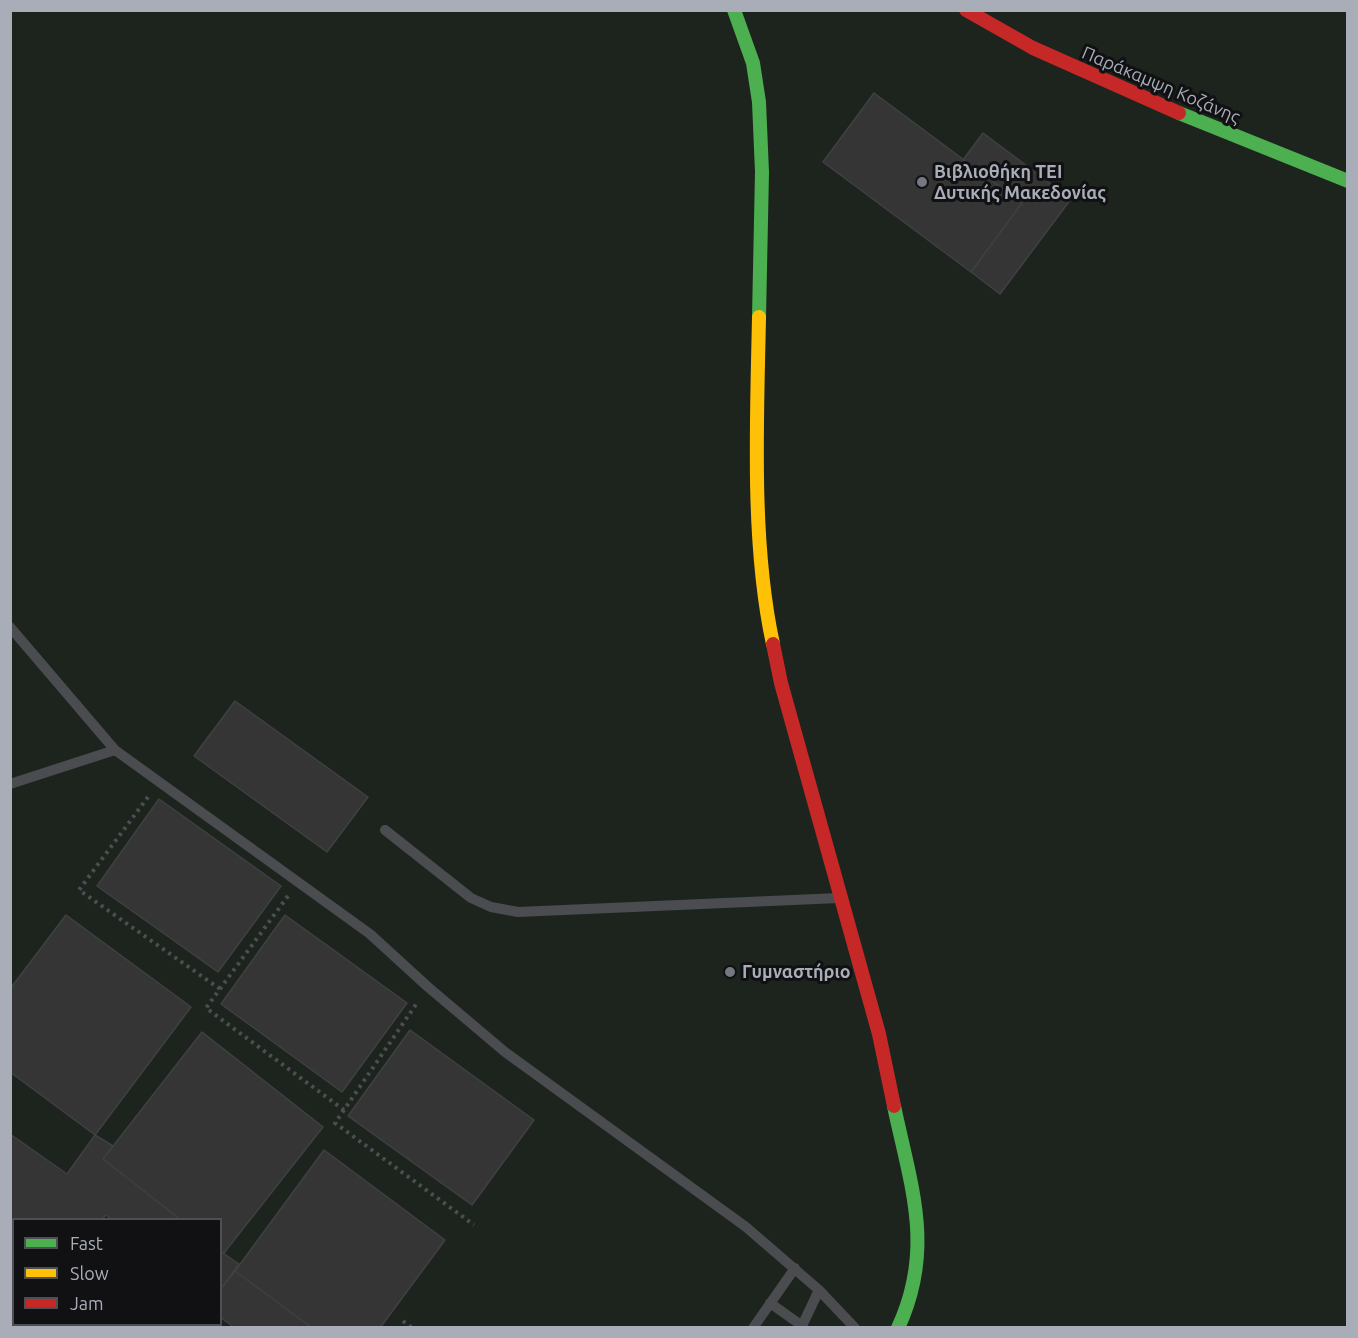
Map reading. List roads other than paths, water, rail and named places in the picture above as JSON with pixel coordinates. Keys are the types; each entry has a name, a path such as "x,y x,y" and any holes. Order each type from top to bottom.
{"street":[{"path":"734,10 753,63 759,102 762,183 757,427 761,550 767,618 781,683 879,1034 918,1220 920,1244 917,1278 910,1304 898,1328"},
{"name":"Παράκαμψη Κοζάνης","path":"966,10 1033,48 1200,122 1347,181"}],"lane":[{"path":"10,627 116,750 370,934 505,1052 746,1227 819,1290 855,1328"},
{"path":"10,784 116,750"},
{"path":"385,830 471,898 491,907 518,912 841,898"},
{"path":"753,1328 795,1268"},
{"path":"770,1303 801,1326 819,1290"}],"place":[{"name":"Βιβλιοθήκη ΤΕΙ Δυτικής Μακεδονίας","path":"922,182"},
{"name":"Γυμναστήριο","path":"730,972"}]}
